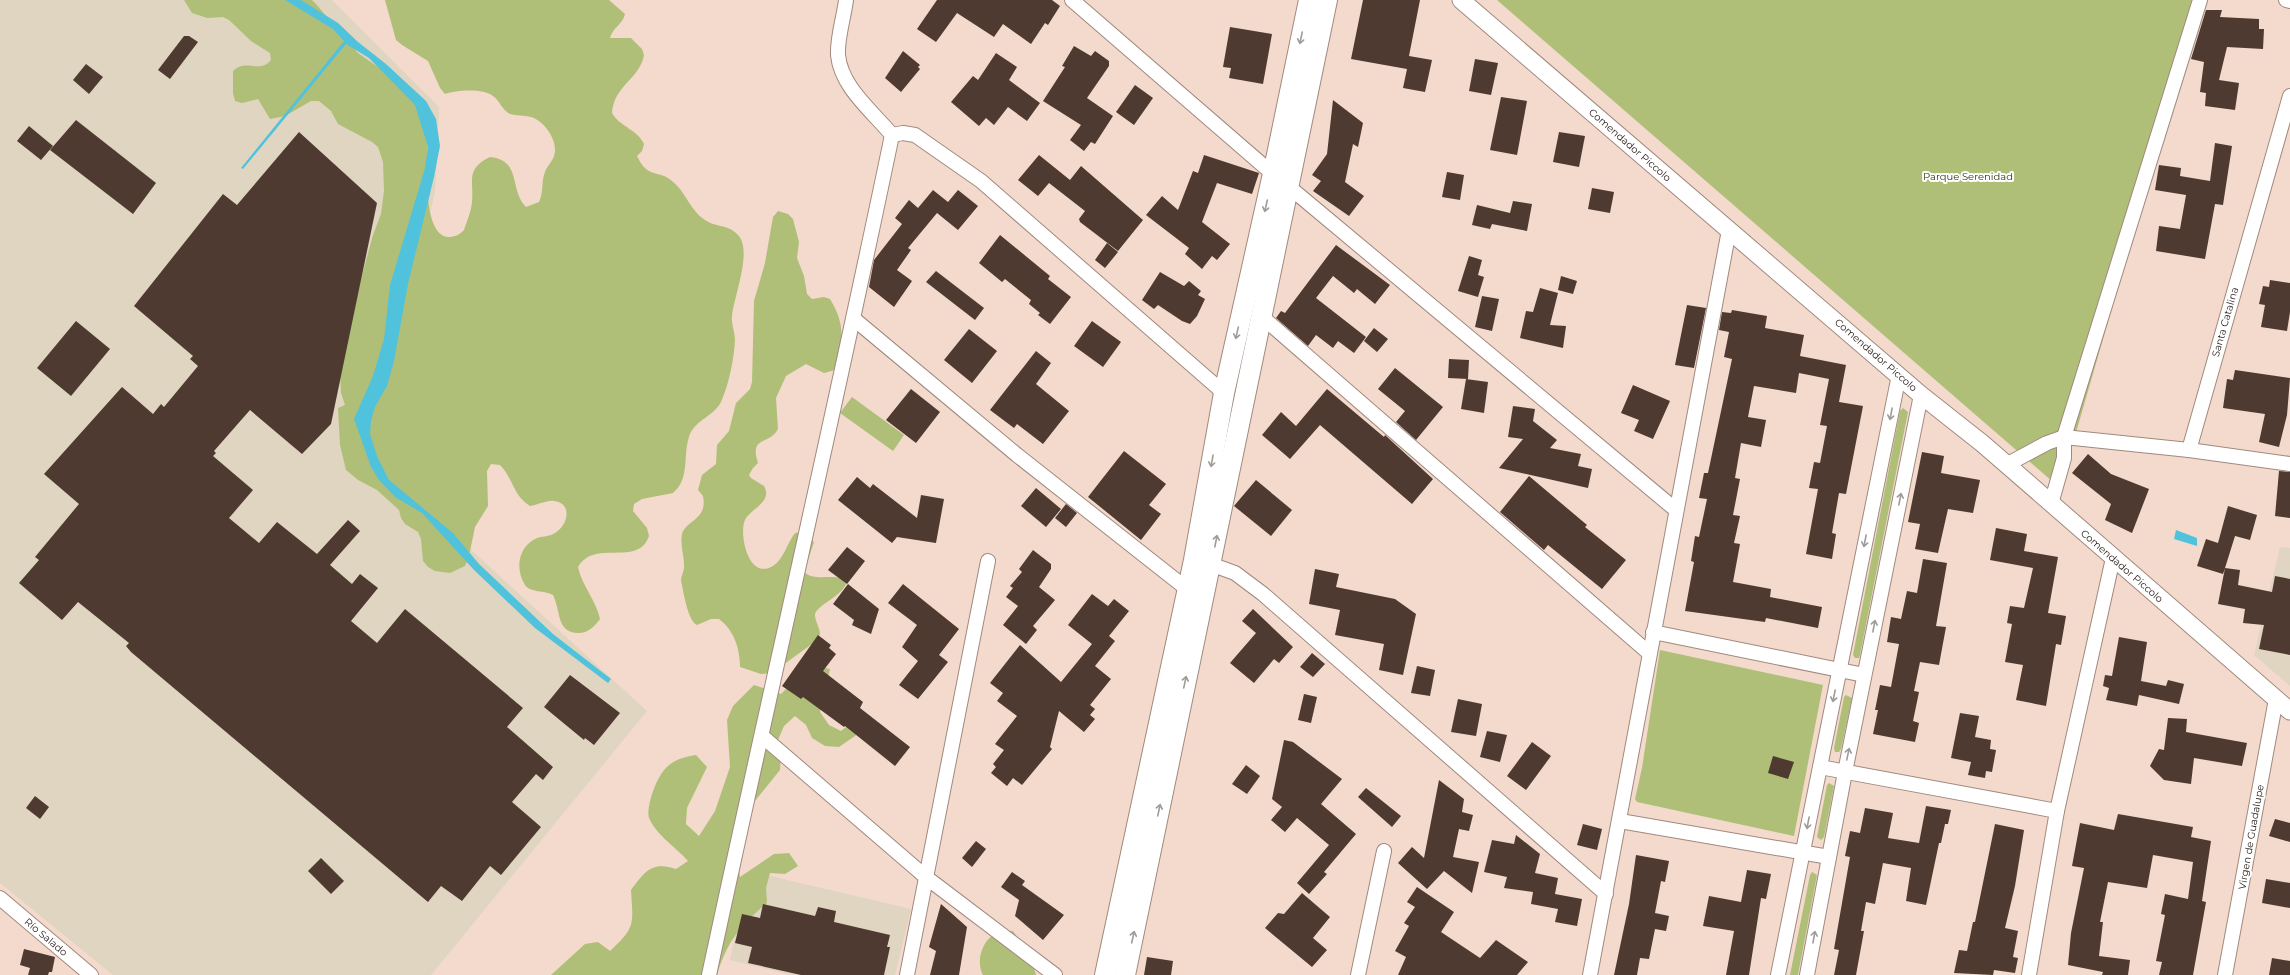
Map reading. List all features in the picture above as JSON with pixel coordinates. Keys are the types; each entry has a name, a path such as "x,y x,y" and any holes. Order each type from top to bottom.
{"main road":[{"path":"1125,975 1203,562 1261,316 1309,0"},
{"path":"1105,975 1187,588 1203,562 1224,393 1327,0"}],"street":[{"path":"846,0 838,53 841,69 846,81 892,134"},
{"path":"1072,0 1281,180 1676,510"},
{"name":"Comendador Piccolo","path":"1461,0 1921,395 2006,465 2290,711"},
{"path":"2051,504 2064,458 2064,437 2200,0"},
{"path":"2286,0 2290,1"},
{"name":"Santa Catalina","path":"2188,450 2290,96"},
{"path":"892,134 903,133 915,135 981,181 1224,393"},
{"path":"709,975 854,319 892,134"},
{"path":"1590,975 1620,821 1649,653 1729,230"},
{"path":"1261,316 1649,653"},
{"path":"854,319 1017,455 1187,588"},
{"path":"1778,975 1899,375"},
{"path":"1807,975 1864,675 1921,395"},
{"path":"2006,465 2041,445 2064,437 2188,450 2290,464"},
{"path":"2029,975 2057,811 2114,558"},
{"path":"908,975 988,561"},
{"path":"1203,562 1235,573 1263,594 1606,894"},
{"path":"1653,632 1864,675"},
{"name":"Virgen de Guadalupe","path":"2226,975 2276,699"},
{"path":"762,736 927,878 1055,975"},
{"path":"1820,767 2057,811"},
{"path":"1620,821 1829,857"},
{"path":"1358,975 1384,851"},
{"name":"Río Salado","path":"0,898 76,969 91,975"}],"shaded area":[{"path":"0,0 332,0 439,107 435,193 373,427 411,495 647,711 431,975 113,975 0,883"},
{"path":"2280,547 2290,548 2290,686 2254,655"},
{"path":"749,871 911,909 895,975 791,975 730,960"}],"green space":[{"path":"184,0 312,0 358,53 395,79 429,121 427,186 429,205 432,221 439,232 448,237 453,237 464,230 471,206 472,176 477,166 490,157 500,159 507,164 514,177 521,200 526,207 539,202 544,175 554,156 555,150 553,139 546,127 536,119 510,114 489,93 470,90 445,94 440,88 428,61 396,40 385,0 609,0 625,14 611,34 610,38 631,38 642,49 644,55 638,70 617,96 612,113 619,122 637,135 644,144 642,151 637,156 645,168 649,171 667,177 677,185 695,211 705,220 735,232 743,243 744,253 732,316 735,340 734,355 724,395 718,407 697,425 690,434 686,450 684,473 679,487 673,493 642,499 634,504 633,511 647,528 649,536 643,545 636,550 626,552 595,554 585,559 578,567 600,619 589,630 580,633 567,630 560,620 553,595 527,588 520,572 520,559 529,543 537,538 553,534 563,525 566,510 560,503 551,501 530,506 524,502 516,492 508,475 500,465 491,464 487,471 488,506 475,527 469,556 465,566 450,573 435,571 428,567 423,561 421,539 418,532 405,524 401,518 399,510 377,490 358,480 346,470 340,445 338,408 345,405 341,393 340,372 361,279 373,235 381,214 384,191 383,162 378,147 372,142 338,124 331,111 319,101 311,101 285,116 270,119 258,99 242,103 235,101 233,93 233,71 238,67 248,65 262,66 267,64 271,60 270,53 251,41 229,20 223,17 207,18 192,13"},
{"name":"Parque Serenidad","path":"1497,0 2201,0 2060,488"},
{"path":"778,211 788,214 793,219 799,242 797,258 804,276 807,294 812,299 824,297 830,299 839,317 842,334 840,351 835,370 824,373 806,364 786,376 776,398 778,429 770,438 758,444 756,454 758,463 749,475 751,478 764,486 766,497 746,518 744,523 743,538 752,563 765,569 777,563 795,533 802,532 814,542 804,572 808,575 817,577 842,578 846,584 839,593 816,611 815,617 820,634 816,641 772,673 761,674 740,667 739,653 735,640 729,629 719,619 711,619 697,625 691,618 686,605 681,580 684,567 682,534 684,529 700,515 704,504 703,496 698,490 702,475 716,464 717,445 729,431 736,403 750,389 752,382 754,301 765,263 773,217"},
{"path":"852,397 904,435 893,451 840,413"},
{"path":"1903,408 1908,412 1860,655 1859,658 1855,658 1853,655 1900,411"},
{"path":"1660,650 1823,685 1794,836 1637,802 1635,799 1642,768"},
{"path":"815,666 830,669 820,712 829,725 841,731 852,722 865,729 839,747 825,746 812,738 806,725 795,716 784,726 778,740 781,754 780,770 750,807 736,852 740,877 774,854 789,853 798,866 785,874 770,873 766,888 767,903 749,919 736,934 726,952 717,975 551,975 585,944 598,942 610,951 629,930 632,918 631,890 640,878 654,867 660,866 676,869 688,861 662,836 652,824 648,815 655,785 667,767 679,759 696,755 707,767 687,808 686,824 699,836 715,811 730,767 727,720 733,706 754,685 781,694 802,673"},
{"path":"1846,695 1852,698 1841,749 1839,752 1835,752 1834,748 1844,697"},
{"path":"1829,783 1834,786 1824,837 1821,840 1817,837 1827,785"},
{"path":"1812,872 1817,875 1798,975 1790,975 1810,875"},
{"path":"1013,931 1030,956 1036,975 983,975 980,956 989,938 994,934"}],"water":[{"path":"285,0 301,0 338,23 426,101 436,119 440,146 434,177 408,284 394,361 387,386 375,407 371,421 370,434 377,456 389,480 453,533 479,564 553,634 611,679 608,683 535,628 474,570 422,513 395,497 379,480 371,467 354,419 373,376 384,339 390,285 425,168 428,147 415,105 369,58 346,44 243,169 241,168 344,41 333,29"},
{"path":"2176,530 2197,538 2197,546 2174,539"}],"building":[{"path":"937,0 1052,0 1060,6 1048,25 1045,23 1031,44 1003,24 994,37 957,13 936,42 917,29"},
{"path":"1363,0 1420,0 1409,56 1432,60 1425,92 1403,88 1407,69 1351,59"},
{"path":"2206,10 2222,10 2220,17 2259,19 2259,29 2264,29 2263,49 2227,47 2219,80 2239,83 2235,110 2205,106 2206,93 2200,92 2204,62 2191,59"},
{"path":"1230,27 1272,34 1263,84 1229,78 1231,68 1223,67"},
{"path":"184,36 189,36 198,42 170,79 158,70"},
{"path":"1074,46 1091,56 1095,51 1109,61 1109,66 1087,98 1113,116 1095,144 1091,142 1084,151 1070,140 1081,125 1043,101 1065,67 1062,66"},
{"path":"903,51 920,65 918,67 920,69 901,92 885,78"},
{"path":"996,53 1017,67 1009,80 1040,103 1027,121 1008,107 994,125 986,118 979,126 951,102 973,76 978,80"},
{"path":"1475,59 1498,63 1491,95 1469,91"},
{"path":"86,64 103,77 89,94 73,80"},
{"path":"1135,85 1153,98 1134,125 1116,112"},
{"path":"1501,97 1527,101 1517,155 1490,150"},
{"path":"1333,100 1363,123 1358,147 1353,144 1345,182 1364,196 1349,216 1313,191 1321,181 1312,175 1327,154"},
{"path":"76,120 156,183 133,214 50,150"},
{"path":"29,126 53,146 41,160 17,141"},
{"path":"299,132 377,203 331,424 302,454 250,410 214,451 216,453 213,456 253,490 229,518 259,543 277,522 317,554 348,520 360,531 330,565 352,584 360,574 378,588 351,621 377,643 405,609 523,708 507,727 553,767 543,780 536,774 512,802 541,827 501,875 490,866 462,901 441,886 428,902 131,652 126,646 129,643 78,602 62,620 19,583 39,560 35,557 79,504 44,474 122,387 153,414 161,404 164,407 198,366 190,359 193,356 134,306 223,194 237,205"},
{"path":"1559,132 1585,136 1579,167 1553,162"},
{"path":"2215,143 2232,146 2223,205 2215,204 2205,259 2156,251 2159,226 2180,229 2186,195 2155,190 2159,165 2181,168 2180,176 2210,181"},
{"path":"1039,155 1070,180 1081,166 1143,220 1118,251 1080,222 1079,219 1085,211 1049,183 1038,196 1018,180"},
{"path":"1204,155 1259,173 1252,194 1217,183 1202,222 1230,244 1217,260 1212,256 1202,269 1185,254 1189,248 1146,215 1162,196 1178,210 1193,171 1198,173"},
{"path":"1447,172 1464,175 1460,200 1442,197"},
{"path":"1592,188 1614,192 1610,213 1588,209"},
{"path":"933,190 948,202 958,190 978,206 958,230 937,213 908,248 911,250 897,270 912,281 894,307 869,287 874,260 902,224 895,218 909,200 918,208"},
{"path":"1513,201 1532,204 1527,231 1492,224 1490,229 1472,225 1477,205 1510,213"},
{"path":"1000,235 1050,276 1048,279 1071,297 1050,324 1038,315 1040,313 1029,304 1031,300 1005,279 1002,282 979,263"},
{"path":"1107,243 1118,252 1105,268 1095,260"},
{"path":"1336,245 1390,285 1375,304 1357,289 1354,293 1333,276 1316,298 1366,337 1354,353 1338,341 1333,348 1316,335 1308,346 1276,318 1281,311 1285,313"},
{"path":"1469,256 1482,260 1478,275 1484,277 1478,297 1458,291"},
{"path":"936,271 984,308 975,320 926,282"},
{"path":"1160,272 1184,286 1189,281 1201,291 1198,295 1205,299 1197,316 1190,324 1182,321 1158,305 1154,309 1142,300"},
{"path":"1561,276 1577,281 1573,294 1558,290"},
{"path":"2270,280 2290,283 2290,312 2287,331 2261,327 2265,305 2259,304 2263,286 2269,287"},
{"path":"1540,288 1558,293 1550,325 1566,326 1563,348 1520,338 1526,311 1533,312"},
{"path":"1482,296 1499,299 1492,331 1475,327"},
{"path":"1687,305 1706,308 1694,368 1675,365"},
{"path":"1732,310 1767,316 1765,328 1804,335 1800,356 1846,365 1839,402 1863,406 1846,494 1839,493 1832,533 1836,534 1832,559 1806,554 1818,489 1809,488 1814,462 1820,463 1827,426 1820,425 1829,379 1799,373 1796,393 1754,386 1748,417 1766,420 1761,447 1741,443 1735,478 1740,479 1733,515 1740,516 1734,543 1740,544 1733,582 1771,589 1770,597 1822,607 1818,628 1766,618 1765,622 1685,611 1694,562 1691,561 1695,536 1699,537 1707,499 1699,498 1704,473 1708,473 1732,359 1724,357 1729,332 1719,330 1722,312 1731,313"},
{"path":"76,321 110,349 71,396 37,368"},
{"path":"1092,321 1121,342 1103,367 1074,346"},
{"path":"1374,328 1388,339 1377,352 1364,341"},
{"path":"969,329 997,351 972,383 944,360"},
{"path":"1036,351 1051,363 1036,384 1069,411 1043,444 1017,424 1014,428 990,410"},
{"path":"1449,359 1469,360 1468,379 1448,378"},
{"path":"1395,368 1443,407 1416,440 1396,422 1405,411 1378,389"},
{"path":"2235,370 2290,378 2287,415 2279,447 2259,442 2265,414 2223,408 2227,379 2233,380"},
{"path":"1466,379 1488,382 1484,413 1461,409"},
{"path":"1633,385 1670,401 1653,439 1634,431 1639,420 1621,413"},
{"path":"911,389 940,412 916,443 886,420"},
{"path":"1327,389 1384,437 1385,435 1433,479 1412,504 1320,425 1290,459 1262,435 1281,412 1296,426"},
{"path":"1513,406 1535,409 1533,421 1557,440 1550,448 1581,454 1578,466 1592,469 1588,488 1499,468 1523,439 1508,437"},
{"path":"1124,451 1166,484 1149,505 1161,514 1141,540 1088,497"},
{"path":"1922,452 1944,456 1941,473 1980,480 1973,513 1948,509 1938,553 1915,549 1920,524 1908,522"},
{"path":"2088,454 2111,474 2149,489 2132,533 2105,520 2111,504 2072,473"},
{"path":"2279,471 2290,472 2290,518 2275,516"},
{"path":"1529,476 1587,525 1585,527 1626,560 1602,589 1548,545 1544,550 1500,512"},
{"path":"857,477 870,488 873,484 917,518 921,495 944,499 936,543 897,537 892,543 838,500"},
{"path":"1256,480 1292,510 1271,536 1234,506"},
{"path":"1036,488 1061,509 1046,527 1021,506"},
{"path":"1066,504 1077,513 1066,527 1055,518"},
{"path":"2228,506 2257,515 2250,540 2235,536 2223,574 2197,566 2206,539 2218,543"},
{"path":"1996,528 2027,534 2024,551 2058,557 2048,613 2066,616 2061,645 2056,644 2046,706 2016,700 2023,665 2005,662 2012,624 2007,623 2010,606 2024,608 2033,568 1990,560"},
{"path":"847,547 865,561 847,584 828,570"},
{"path":"1033,550 1051,564 1051,569 1039,587 1055,600 1033,626 1037,630 1026,644 1003,625 1018,606 1006,597 1013,588 1010,586 1022,572 1019,569"},
{"path":"1923,559 1947,563 1936,626 1946,627 1939,665 1920,662 1914,691 1919,692 1913,721 1919,723 1915,742 1873,734 1878,710 1875,710 1880,685 1891,687 1899,644 1887,642 1891,617 1901,619 1907,591 1917,593"},
{"path":"2225,568 2240,570 2238,585 2272,592 2275,576 2290,579 2290,655 2259,649 2264,625 2243,623 2245,609 2218,604"},
{"path":"1315,569 1339,574 1336,587 1395,599 1416,614 1403,675 1379,670 1384,644 1335,635 1340,610 1309,604"},
{"path":"848,584 879,609 871,634 852,625 854,620 833,604"},
{"path":"903,584 959,629 939,655 948,662 918,699 899,685 918,661 902,647 917,625 888,603"},
{"path":"1092,594 1108,606 1114,599 1129,611 1109,636 1115,641 1095,666 1111,679 1090,705 1095,709 1090,715 1095,719 1084,732 1059,711 1050,747 1052,749 1022,785 1013,778 1007,786 991,773 996,767 993,764 1004,750 995,744 1017,716 997,701 1003,693 990,683 1020,645 1061,682 1092,644 1068,625"},
{"path":"1253,609 1293,647 1279,663 1274,659 1254,683 1230,663 1256,633 1242,621"},
{"path":"818,635 831,645 829,648 836,654 823,671 863,702 860,708 910,747 895,766 845,726 844,727 803,697 801,699 782,686"},
{"path":"2119,637 2147,642 2141,681 2166,686 2168,680 2184,684 2179,704 2139,695 2137,706 2106,700 2109,688 2103,686 2105,675 2112,676"},
{"path":"1312,653 1325,664 1313,677 1300,667"},
{"path":"1417,666 1435,670 1430,696 1411,693"},
{"path":"570,675 620,713 594,745 585,738 584,740 544,707"},
{"path":"1304,694 1317,697 1311,723 1298,720"},
{"path":"1458,699 1482,704 1476,736 1451,732"},
{"path":"1960,713 1979,716 1975,737 1991,740 1990,749 1996,750 1992,772 1986,771 1985,778 1968,775 1971,762 1951,758"},
{"path":"2168,718 2187,719 2186,732 2247,743 2242,766 2194,758 2191,784 2164,780 2150,766 2159,749 2164,750"},
{"path":"1487,731 1507,735 1500,762 1480,757"},
{"path":"1284,740 1293,742 1342,779 1321,804 1356,834 1324,872 1327,874 1309,894 1297,883 1329,845 1297,818 1285,832 1271,820 1282,807 1272,799"},
{"path":"1532,742 1551,756 1526,790 1507,776"},
{"path":"1773,756 1794,762 1788,779 1768,773"},
{"path":"1246,765 1260,776 1247,794 1232,784"},
{"path":"1439,780 1464,799 1462,812 1473,815 1469,831 1459,829 1453,857 1479,862 1472,893 1444,871 1427,889 1398,863 1412,847 1424,858"},
{"path":"1366,788 1401,816 1392,827 1358,797"},
{"path":"35,796 49,807 40,819 26,808"},
{"path":"1926,806 1951,810 1948,824 1945,824 1941,843 1939,843 1926,905 1906,901 1911,868 1883,863 1875,904 1866,902 1861,931 1864,931 1856,975 1834,975 1839,950 1834,949 1850,857 1845,856 1850,831 1860,833 1865,808 1893,813 1888,838 1919,843"},
{"path":"2118,814 2193,827 2191,837 2211,841 2202,901 2206,902 2193,975 2159,975 2162,962 2156,961 2165,915 2161,914 2165,894 2188,899 2193,862 2153,855 2147,888 2108,882 2100,922 2103,922 2099,956 2130,960 2128,975 2102,975 2103,972 2068,965 2071,933 2084,868 2072,866 2080,823 2114,830"},
{"path":"2275,819 2290,823 2290,842 2269,836"},
{"path":"1583,824 1602,829 1597,850 1577,845"},
{"path":"1995,824 2024,830 2015,886 2005,928 2018,931 2013,957 2018,958 2015,973 1994,970 1993,975 1954,973 1959,950 1967,951 1973,922 1975,922"},
{"path":"1516,835 1540,854 1535,873 1558,878 1555,894 1582,899 1577,926 1555,922 1558,909 1531,904 1533,892 1504,888 1507,877 1484,872 1492,840 1514,844"},
{"path":"976,841 986,849 972,867 962,858"},
{"path":"1636,855 1669,861 1665,882 1661,881 1655,913 1669,916 1666,931 1655,929 1649,959 1640,958 1637,975 1614,975 1629,904"},
{"path":"321,858 344,881 331,894 308,871"},
{"path":"1747,870 1771,874 1766,899 1761,898 1749,975 1726,975 1734,931 1703,926 1709,896 1741,902"},
{"path":"1012,872 1025,881 1022,885 1064,915 1043,940 1015,916 1019,900 1001,887"},
{"path":"2266,879 2290,883 2290,908 2262,903"},
{"path":"1417,887 1454,912 1441,932 1480,958 1496,940 1528,962 1517,975 1398,975 1406,957 1395,951 1409,926 1404,923 1415,907 1407,902"},
{"path":"1302,893 1330,917 1313,938 1327,950 1312,967 1265,928 1278,913 1284,914"},
{"path":"763,904 815,916 818,907 836,911 834,922 890,935 887,947 890,947 884,975 801,975 748,963 752,947 735,943 742,914 760,918"},
{"path":"941,904 967,927 959,975 930,975 936,951 929,947"},
{"path":"24,949 55,957 52,972 49,972 48,975 28,975 30,968 20,965"},
{"path":"1147,957 1173,961 1171,975 1144,975"},
{"path":"2272,958 2290,961 2290,975 2269,975"}]}
